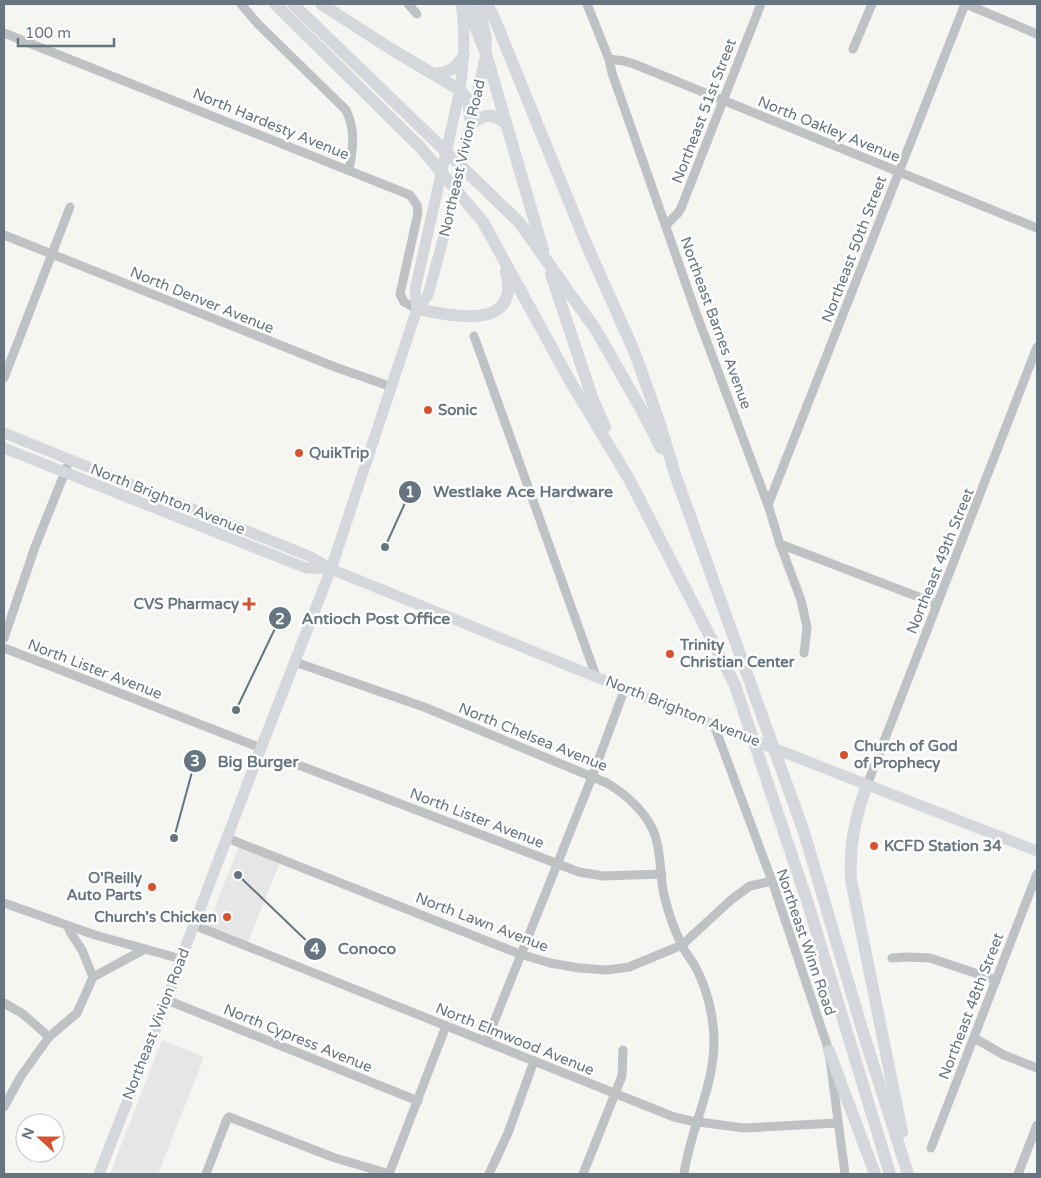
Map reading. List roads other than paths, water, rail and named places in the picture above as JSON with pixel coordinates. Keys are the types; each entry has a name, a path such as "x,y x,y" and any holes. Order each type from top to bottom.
{"highway":[{"path":"275,4 420,147 483,222 570,381 628,479 735,685 810,907 890,1174"},
{"path":"293,4 519,222 596,330 641,409 676,477"},
{"path":"321,4 460,90 468,100 471,124 483,116 493,115 506,124"},
{"path":"466,4 486,54 531,212 570,334 593,400 628,479"},
{"path":"486,4 493,16 585,241 634,351 658,418 676,477 804,832 862,1029 909,1174"},
{"path":"433,74 447,72 457,66 464,56"},
{"path":"417,309 450,316 479,316 495,311 504,303 508,292 509,281 503,258"},
{"path":"867,785 858,808 854,826 851,844 851,880 909,1174"},
{"path":"829,1051 876,1174"}],"main road":[{"name":"Northeast Vivion Road","path":"417,309 415,290 454,124 460,90 464,56 461,4"},
{"name":"Northeast Vivion Road","path":"99,1174 331,569 417,309 428,295 450,218 486,54 486,37 479,4"},
{"name":"North Brighton Avenue","path":"4,433 309,556 331,569 714,725 1037,851"},
{"name":"North Brighton Avenue","path":"4,448 306,568 331,569"}],"street":[{"path":"241,4 258,24 346,110 354,135 349,170"},
{"path":"408,4 417,14"},
{"name":"Northeast Barnes Avenue","path":"587,4 609,59 612,74 695,310 768,505 801,600 807,627 804,653"},
{"name":"Northeast 51st Street","path":"666,224 681,208 761,4"},
{"path":"853,49 872,4"},
{"path":"965,4 1037,34"},
{"name":"Northeast 50th Street","path":"768,505 965,4"},
{"name":"North Hardesty Avenue","path":"4,33 406,193 415,201 418,213 400,294 404,302 417,309"},
{"name":"North Oakley Avenue","path":"609,59 634,64 1037,228"},
{"path":"4,378 70,207"},
{"name":"North Denver Avenue","path":"4,235 335,367 392,387"},
{"path":"474,336 596,676"},
{"name":"Northeast 49th Street","path":"867,785 1037,347"},
{"path":"4,638 35,547 70,460"},
{"path":"780,544 937,604"},
{"name":"North Lister Avenue","path":"4,648 261,748"},
{"name":"North Chelsea Avenue","path":"295,662 424,707 606,782 623,793 636,805 652,829 658,849 664,895 682,945 696,968 707,995 714,1040 710,1078 696,1122 684,1174"},
{"path":"486,1042 592,777 625,688"},
{"name":"Northeast Winn Road","path":"714,725 772,881 829,1051 845,1174"},
{"name":"North Lister Avenue","path":"288,760 579,872 603,876 662,874"},
{"name":"North Lawn Avenue","path":"227,838 520,954 564,966 607,970 620,969 637,964 682,945 732,898 750,886 772,881"},
{"name":"Northeast 48th Street","path":"931,1148 1037,874"},
{"path":"4,903 95,935 181,959"},
{"name":"North Elmwood Avenue","path":"194,925 674,1117 696,1122 744,1128 837,1123"},
{"path":"68,926 82,950 93,977"},
{"path":"4,1107 21,1076 49,1037 77,1013 93,977 145,949"},
{"path":"892,958 907,956 930,958 996,980"},
{"name":"North Cypress Avenue","path":"167,1000 418,1101"},
{"path":"4,1003 23,1014 49,1037"},
{"path":"206,1174 228,1114 335,1158 389,1174 446,1026"},
{"path":"974,1038 1004,1055 1037,1068"},
{"path":"583,1174 622,1076 623,1050"},
{"path":"489,1174 508,1133 534,1061"},
{"path":"1018,1174 1037,1125"}],"place":[{"name":"Sonic","path":"428,410"},
{"name":"QuikTrip","path":"299,453"},
{"name":"Westlake Ace Hardware","path":"385,547"},
{"name":"CVS Pharmacy","path":"249,604"},
{"name":"Trinity Christian Center","path":"670,654"},
{"name":"Antioch Post Office","path":"236,710"},
{"name":"Church of God of Prophecy","path":"844,755"},
{"name":"Big Burger","path":"174,838"},
{"name":"KCFD Station 34","path":"874,846"},
{"name":"Conoco","path":"238,875"},
{"name":"O'Reilly Auto Parts","path":"152,887"},
{"name":"Church's Chicken","path":"227,917"}]}
